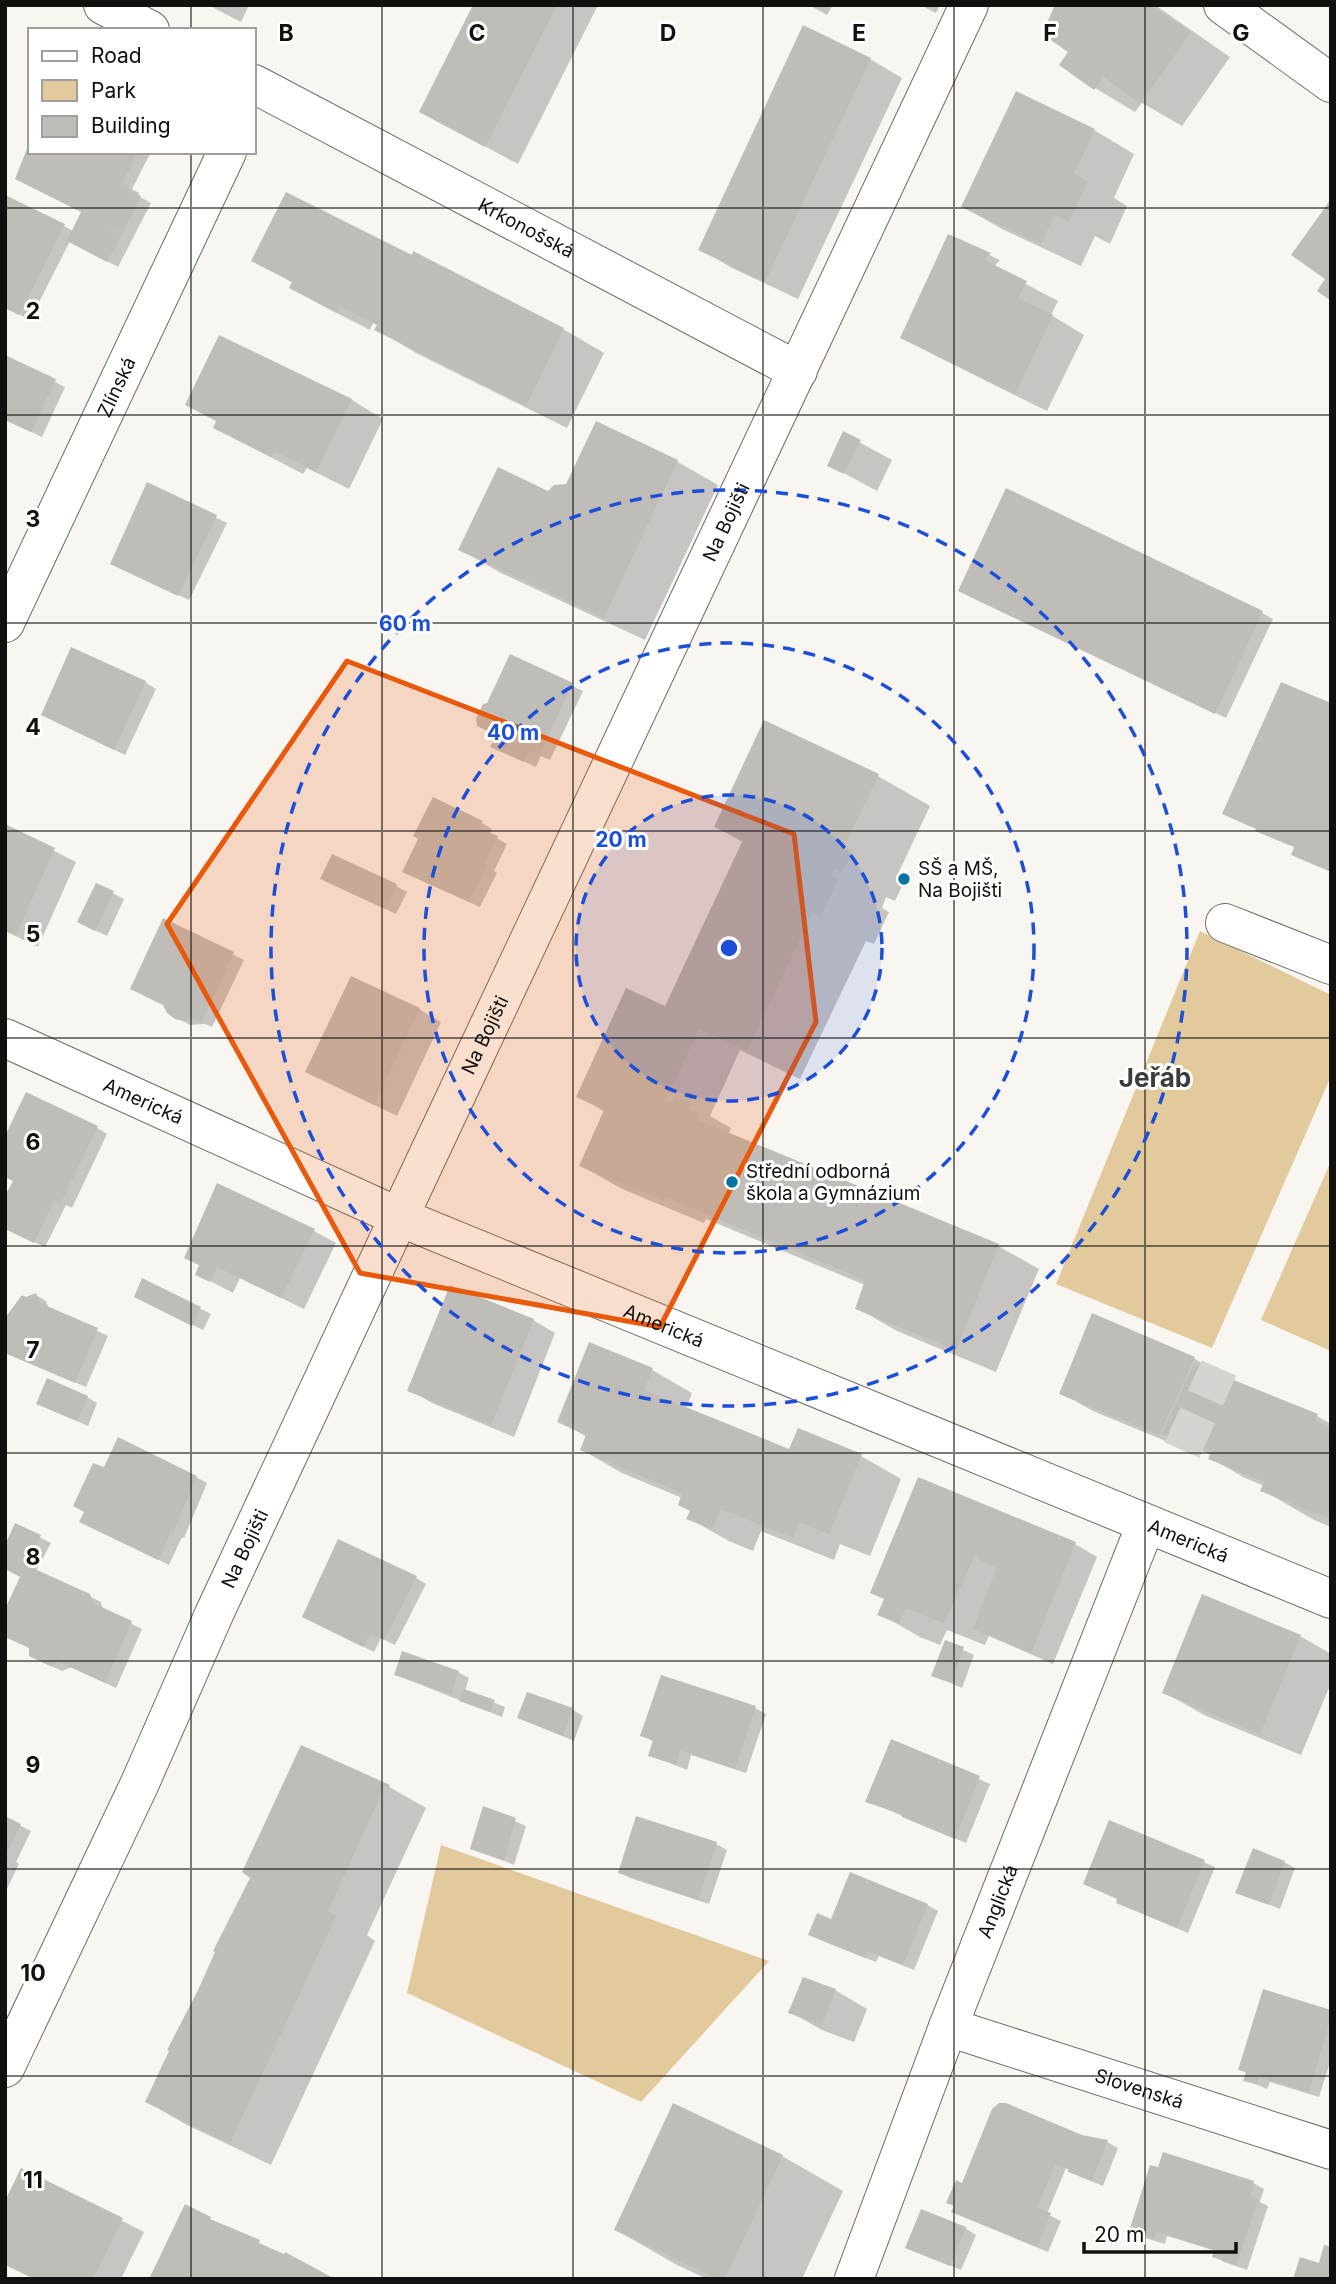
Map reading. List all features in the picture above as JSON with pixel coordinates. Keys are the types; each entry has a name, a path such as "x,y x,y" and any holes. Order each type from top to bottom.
{"street":[{"path":"103,5 146,28"},
{"name":"Na Bojišti","path":"5,2067 140,1783 215,1612 399,1217 969,5"},
{"path":"1223,5 1331,83"},
{"name":"Krkonošská","path":"256,89 798,371"},
{"name":"Zlínská","path":"5,623 226,154"},
{"path":"1224,923 1331,965"},
{"name":"Americká","path":"5,1038 399,1217 1331,1599"},
{"name":"Anglická","path":"853,2279 948,2027 1146,1524"},
{"name":"Slovenská","path":"948,2027 1331,2150"}],"highlighted area":[{"path":"347,661 794,834 816,1022 660,1327 360,1273 167,924"}],"green space":[{"path":"1200,931 1331,995 1331,1076 1212,1348 1056,1284"},
{"path":"1331,1161 1331,1351 1261,1320"},
{"path":"441,1845 769,1961 641,2102 407,1993"}],"building":[{"path":"473,5 557,5 485,147 419,112"},
{"path":"1055,5 1149,5 1191,32 1140,104 1104,77 1094,90 1059,65 1068,52 1042,34"},
{"path":"803,25 871,58 765,282 698,250"},
{"path":"1016,91 1095,129 1074,174 1088,181 1069,222 1054,215 1041,244 961,207"},
{"path":"28,146 28,154 137,154 121,186 125,183 129,185 127,189 141,196 122,233 98,222 122,234 107,262 67,241 81,212 15,179"},
{"path":"286,192 412,255 413,251 564,328 526,406 374,330 377,325 340,306 337,313 289,288 292,282 251,261"},
{"path":"5,195 65,224 19,315 5,308"},
{"path":"1331,199 1331,301 1317,291 1325,279 1291,255"},
{"path":"948,234 991,253 984,260 1027,281 1018,298 1053,315 1015,394 900,338"},
{"path":"219,335 352,399 316,472 274,451 271,457 213,428 216,421 185,405"},
{"path":"7,356 56,379 31,432 5,420"},
{"path":"596,421 678,460 604,618 458,550 498,467 548,491 554,485 566,484"},
{"path":"843,431 861,440 844,474 827,466"},
{"path":"147,482 217,515 178,596 110,564"},
{"path":"1006,488 1263,611 1215,714 958,591"},
{"path":"71,647 146,681 114,750 41,715"},
{"path":"510,654 573,683 539,755 529,751 524,762 490,747 496,735 477,726 476,719 483,704 487,703"},
{"path":"1281,682 1331,703 1331,872 1291,855 1294,847 1222,814"},
{"path":"764,720 879,774 844,847 853,851 842,873 834,869 831,876 838,880 821,916 813,912 747,1051 699,1029 666,1100 672,1103 675,1096 692,1103 689,1109 699,1114 698,1120 999,1244 956,1350 855,1309 865,1280 665,1197 664,1201 579,1166 604,1110 576,1097 626,988 665,1006 743,840 714,827"},
{"path":"433,797 483,821 479,828 498,836 469,902 402,872 418,839 413,836"},
{"path":"5,824 55,848 16,935 5,931"},
{"path":"332,854 397,884 385,909 320,879"},
{"path":"96,883 114,891 95,931 77,922"},
{"path":"163,918 234,952 201,1023 193,1019 175,1019 167,1013 163,1005 130,989"},
{"path":"351,976 420,1008 374,1105 305,1072"},
{"path":"26,1092 98,1126 61,1203 54,1200 34,1243 5,1229 5,1196 13,1181 5,1177 5,1136"},
{"path":"217,1183 315,1229 281,1298 217,1267 210,1282 195,1275 199,1265 184,1258"},
{"path":"142,1278 201,1307 192,1326 134,1297"},
{"path":"450,1285 534,1319 491,1425 407,1391"},
{"path":"36,1293 40,1303 98,1328 75,1383 5,1353 5,1318 22,1295 26,1297"},
{"path":"1092,1313 1195,1357 1159,1435 1059,1394"},
{"path":"589,1342 653,1368 644,1390 789,1449 798,1428 862,1454 829,1534 799,1522 793,1538 721,1509 712,1529 686,1519 690,1511 678,1505 682,1493 580,1450 586,1435 557,1422"},
{"path":"1194,1364 1318,1414 1315,1421 1331,1428 1331,1519 1260,1491 1264,1482 1208,1459 1211,1452 1162,1434"},
{"path":"47,1378 88,1396 77,1421 36,1404"},
{"path":"118,1437 197,1476 173,1533 171,1532 158,1560 79,1522 84,1512 73,1506 93,1463 104,1467"},
{"path":"918,1477 1076,1542 1031,1653 973,1629 997,1567 979,1560 980,1557 975,1555 944,1623 906,1608 899,1624 877,1615 884,1599 870,1593"},
{"path":"15,1523 41,1535 26,1565 90,1594 93,1603 132,1621 105,1683 59,1662 50,1666 29,1656 29,1648 5,1637 5,1609 20,1577 5,1569 5,1545"},
{"path":"338,1539 417,1576 384,1640 370,1633 363,1647 302,1617"},
{"path":"1202,1594 1301,1635 1260,1734 1162,1693"},
{"path":"945,1640 964,1647 951,1683 931,1676"},
{"path":"402,1651 459,1671 451,1694 394,1675"},
{"path":"661,1675 756,1706 735,1769 680,1750 676,1765 648,1756 653,1740 640,1736"},
{"path":"464,1689 495,1700 490,1712 459,1701"},
{"path":"527,1692 573,1708 563,1736 517,1718"},
{"path":"891,1739 980,1776 955,1839 902,1817 902,1814 865,1802"},
{"path":"301,1745 390,1785 388,1788 385,1786 328,1911 336,1916 230,2143 145,2102 169,2051 167,2050 198,1990 215,1952 213,1951 250,1878 242,1872"},
{"path":"483,1806 516,1818 504,1861 470,1849"},
{"path":"5,1816 21,1824 6,1855 9,1857 5,1865"},
{"path":"636,1816 717,1842 698,1900 618,1873"},
{"path":"1109,1820 1205,1860 1177,1928 1116,1903 1117,1899 1083,1884"},
{"path":"1253,1848 1285,1861 1269,1905 1235,1893"},
{"path":"850,1872 928,1904 903,1965 867,1951 865,1958 808,1935 817,1913 831,1919"},
{"path":"803,1977 836,1989 822,2025 788,2013"},
{"path":"1263,1989 1331,2010 1309,2092 1259,2077 1256,2084 1243,2081 1246,2072 1238,2070"},
{"path":"673,2103 783,2155 725,2279 718,2279 614,2230"},
{"path":"999,2103 1006,2103 1082,2135 1108,2140 1092,2181 1055,2164 1037,2208 1051,2213 1037,2247 951,2212 954,2206 946,2203 956,2180 962,2183 992,2109"},
{"path":"1163,2152 1254,2181 1250,2197 1258,2199 1236,2265 1212,2257 1214,2250 1157,2231 1154,2239 1129,2231 1150,2165 1158,2167"},
{"path":"21,2168 123,2218 93,2279 34,2279 5,2265 5,2201"},
{"path":"185,2204 211,2217 210,2219 260,2240 259,2243 284,2254 285,2252 335,2279 149,2279"},
{"path":"921,2209 966,2227 950,2266 905,2248"},
{"path":"1324,2245 1331,2247 1331,2279 1293,2279 1300,2257 1319,2263"}],"tunnel":[{"path":"1182,1450 1219,1368"}],"place":[{"name":"SŠ a MŠ, Na Bojišti","path":"904,879"},
{"name":"Střední odborná škola a Gymnázium","path":"732,1182"}],"district":[{"name":"Jeřáb","path":"1155,1078"}]}
